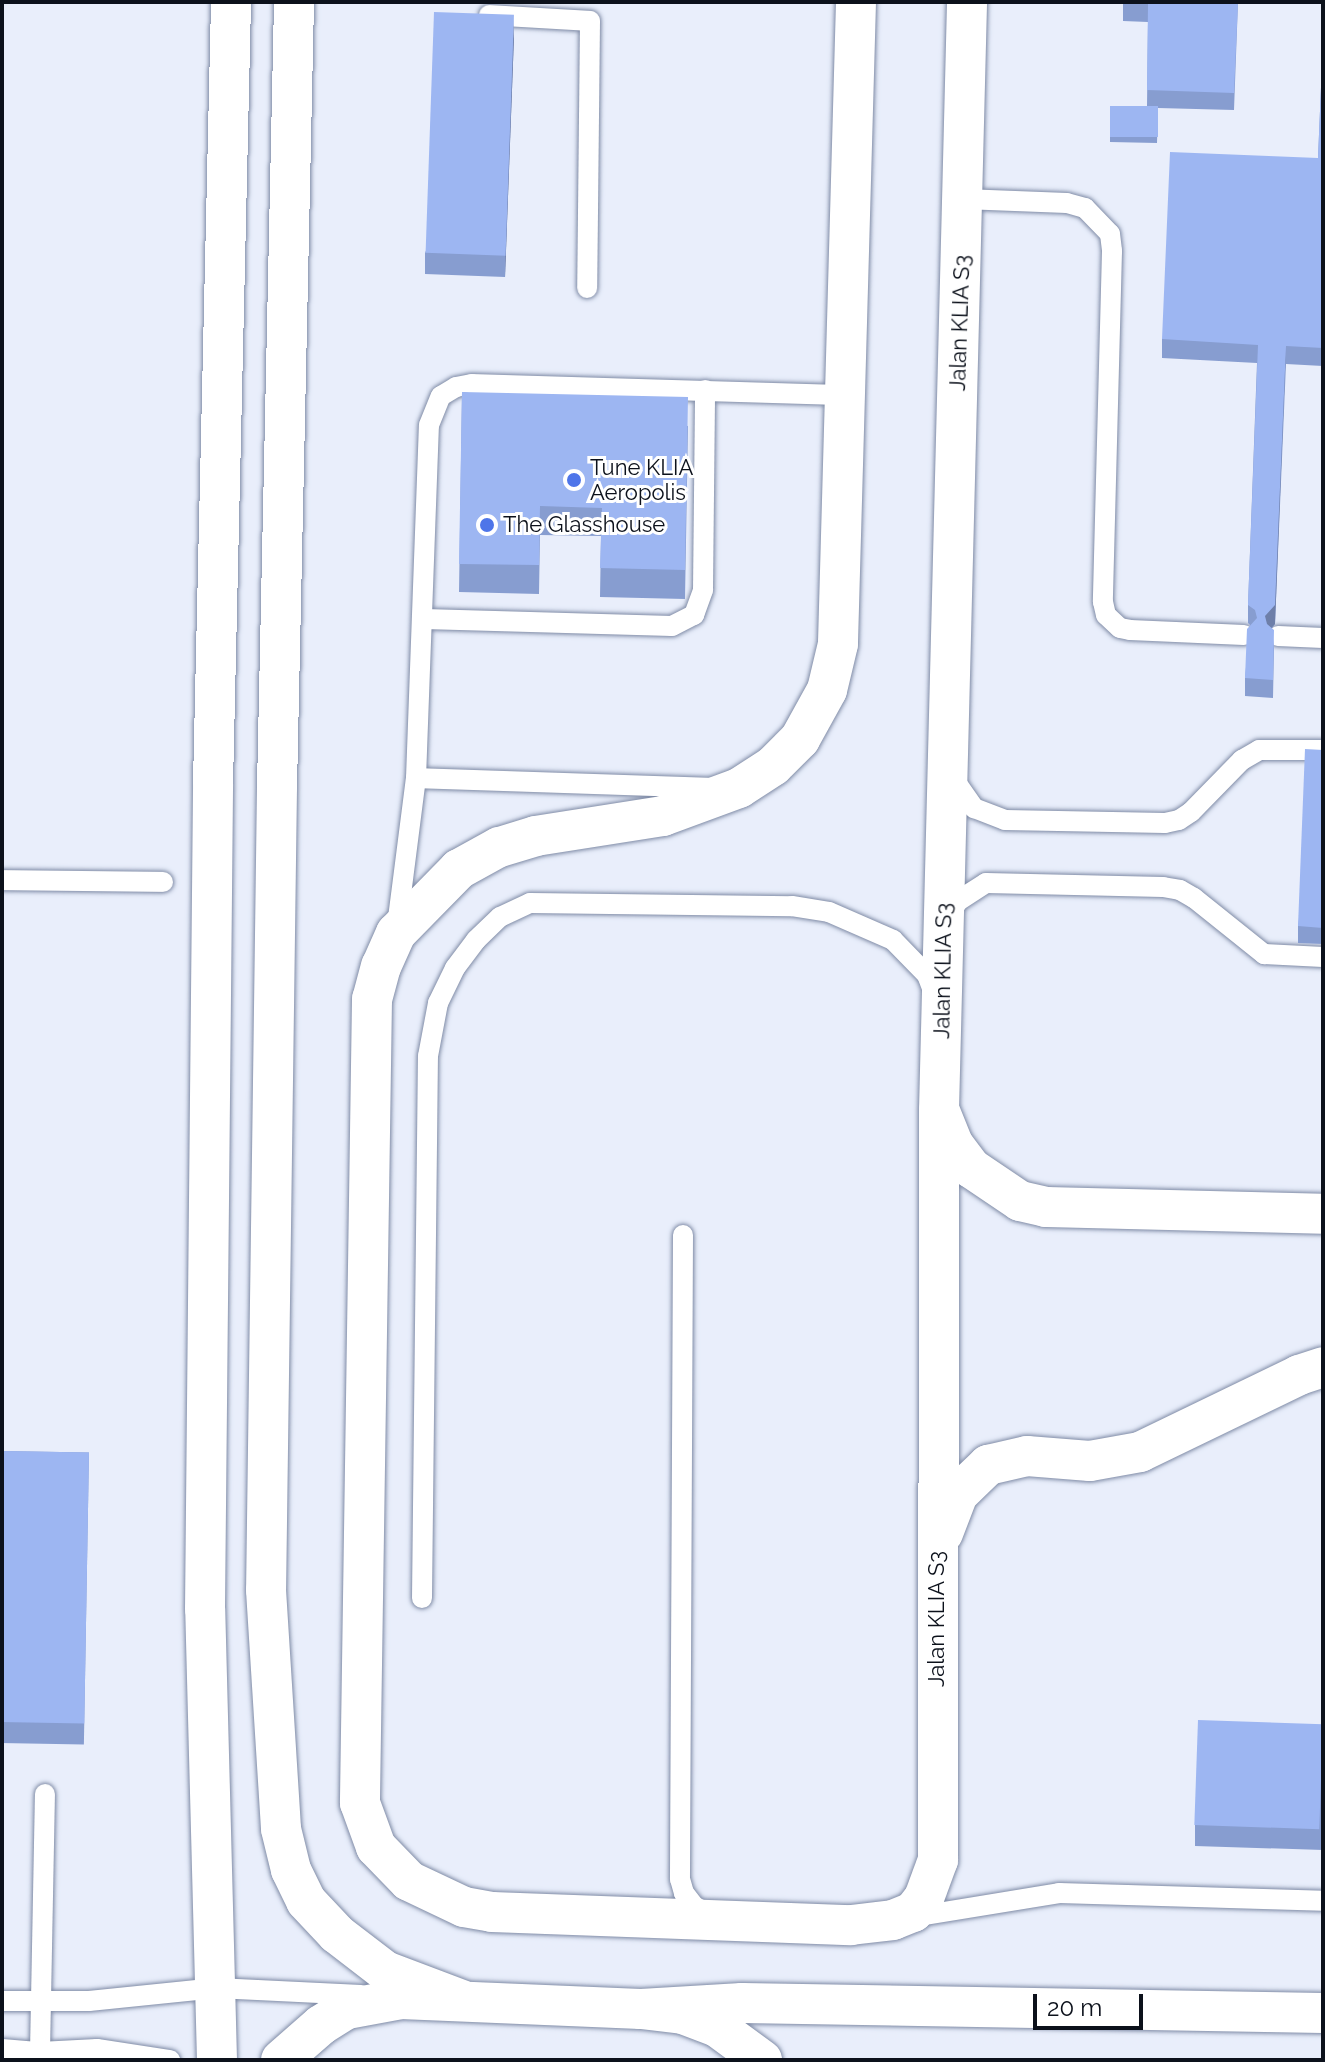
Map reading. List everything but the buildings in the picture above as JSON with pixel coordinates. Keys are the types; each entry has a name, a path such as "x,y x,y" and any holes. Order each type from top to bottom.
{"street":[{"path":"217,2060 205,1609 213,784 231,2"},
{"path":"294,2 277,772 266,1590 281,1829 291,1870 306,1901 337,1934 385,1971 462,2000"},
{"path":"856,2 838,644 827,690 800,739 773,766 739,788 663,816 536,836 499,847 459,869 396,933 381,966 372,999 370,1031 359,1778 360,1803 376,1847 409,1881 464,1907 492,1912 851,1925 893,1920"},
{"name":"Jalan KLIA S3","path":"893,1920 913,1912 924,1898 938,1860 939,1110 967,2"},
{"path":"939,1110 953,1144 971,1168 1020,1201 1046,1207 1323,1214"},
{"path":"937,1554 946,1519 958,1494 988,1465 1027,1456 1090,1461 1140,1452 1299,1375 1323,1367"},
{"path":"281,2060 321,2025 347,2009 401,1999 641,2009 683,2014 717,2027 762,2060"},
{"path":"641,2009 742,2003 1323,2013"}],"lane":[{"path":"470,14 592,11 587,288"},
{"path":"963,199 1067,203 1085,208 1110,234 1103,602 1106,615 1120,628 1130,630 1244,635"},
{"path":"396,933 416,778 429,425 441,396 456,387 472,384 847,395"},
{"path":"424,619 672,626 694,615 703,590 705,390"},
{"path":"1278,636 1323,638"},
{"path":"947,763 963,796 989,816 1005,820 1165,823 1179,820 1191,812 1242,760 1259,750 1323,750"},
{"path":"416,778 739,788"},
{"path":"2,880 163,882"},
{"path":"943,929 958,901 986,883 1163,887 1180,890 1194,898 1264,954 1323,957"},
{"path":"422,1598 428,1056 438,1003 455,968 476,940 500,917 530,903 792,906 829,912 883,935 911,955 927,975 941,1030"},
{"path":"683,1235 680,1879 684,1893 694,1906 727,1921"},
{"path":"40,2052 44,2002 45,1794"},
{"path":"893,1920 1059,1893 1323,1901"},
{"path":"2,2001 44,2002 216,1988 298,1990 401,1999"},
{"path":"2,2049 40,2052 97,2049 170,2060"}],"place":[{"name":"Tune KLIA Aeropolis","path":"574,480"},
{"name":"The Glasshouse","path":"487,525"}]}
